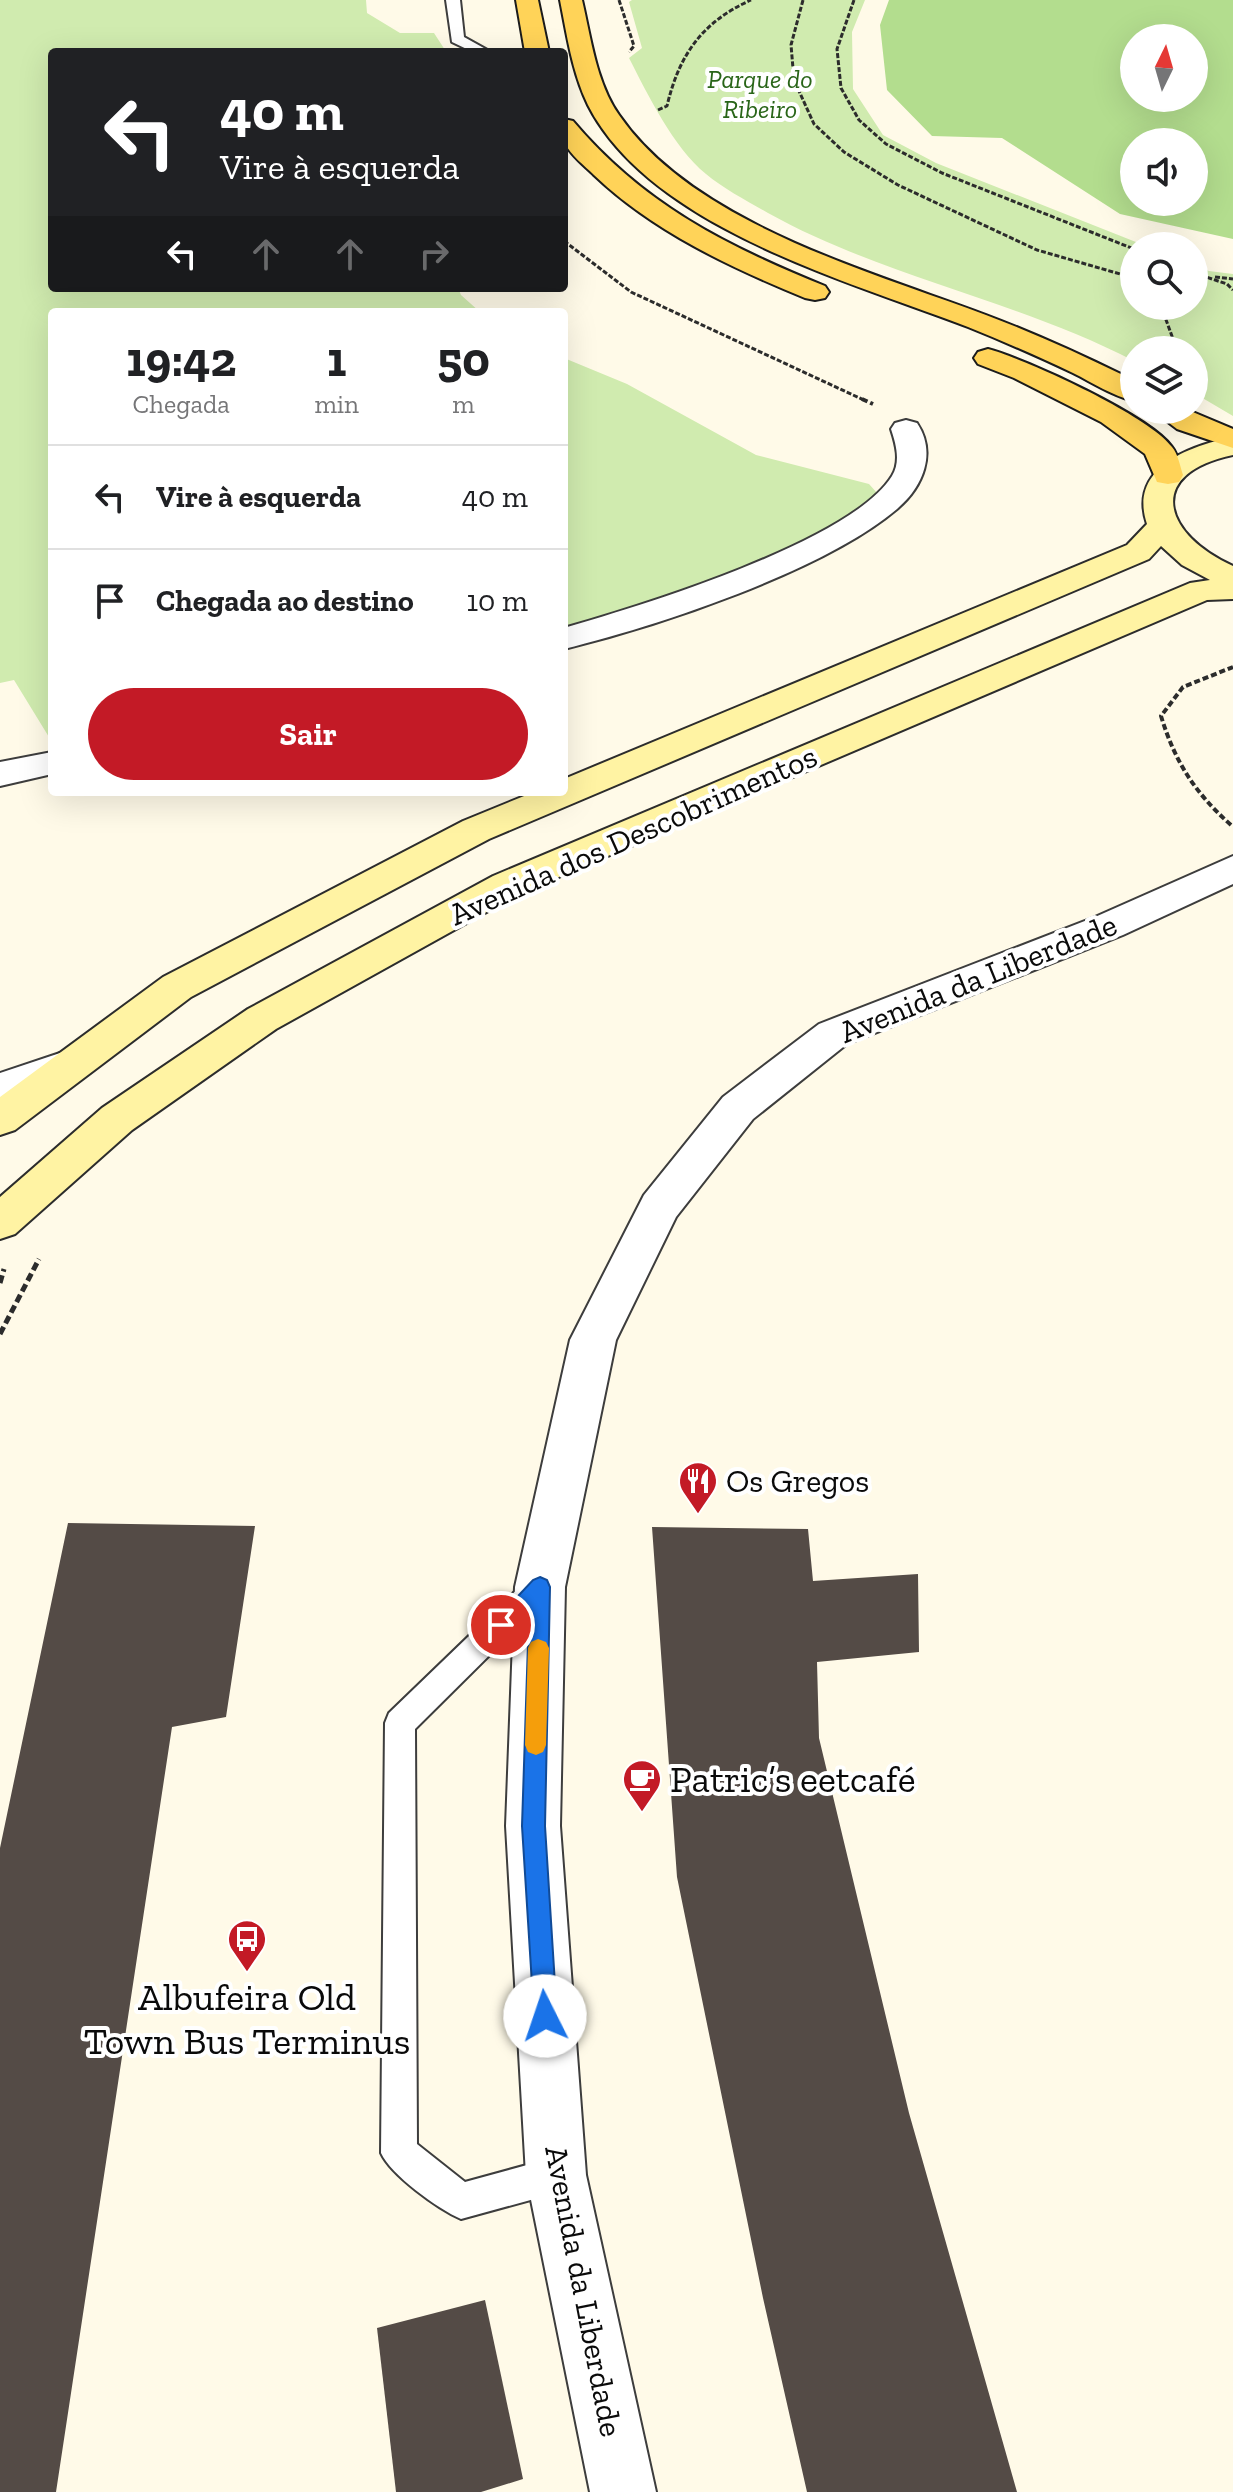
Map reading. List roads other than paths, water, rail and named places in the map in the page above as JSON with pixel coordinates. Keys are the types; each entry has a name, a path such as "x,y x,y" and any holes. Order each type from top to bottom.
{"main road":[{"path":"527,0 536,48"},
{"path":"571,0 587,76 610,121 658,171 690,194 782,247 1046,349 1120,385"},
{"path":"568,130 615,181 673,223 747,265 836,301"},
{"path":"961,348 1024,372 1112,416 1159,450 1168,475"},
{"path":"1191,424 1233,439"},
{"path":"1233,446 1201,454 1182,463 1168,475 1159,491 1157,507 1163,525 1177,545 1200,562 1233,578"},
{"name":"Avenida dos Descobrimentos","path":"568,791 1138,552 1163,525"},
{"name":"Avenida dos Descobrimentos","path":"0,1222 117,1119 262,1019 506,885 1202,590 1233,589"},
{"name":"Avenida dos Descobrimentos","path":"0,1119 177,987 476,830 557,796"}],"street":[{"path":"568,638 646,615 760,573 887,504 907,479 914,453 906,429"},
{"path":"0,774 48,764"},
{"name":"Avenida da Liberdade","path":"623,2492 556,2175 533,1826 540,1587 593,1340 659,1207 738,1108 833,1034 1109,926 1233,869"},
{"path":"0,1089 72,1064"}],"lane":[{"path":"453,0 457,39 476,48"},
{"path":"540,1587 400,1723 399,2153 461,2201 556,2175"}],"place":[{"name":"Os Gregos","path":"698,1515"},
{"name":"Patric’s eetcafé","path":"642,1813"},
{"name":"Albufeira Old Town Bus Terminus","path":"247,1973"}],"park label":[{"name":"Parque do Ribeiro","path":"760,94"}]}
